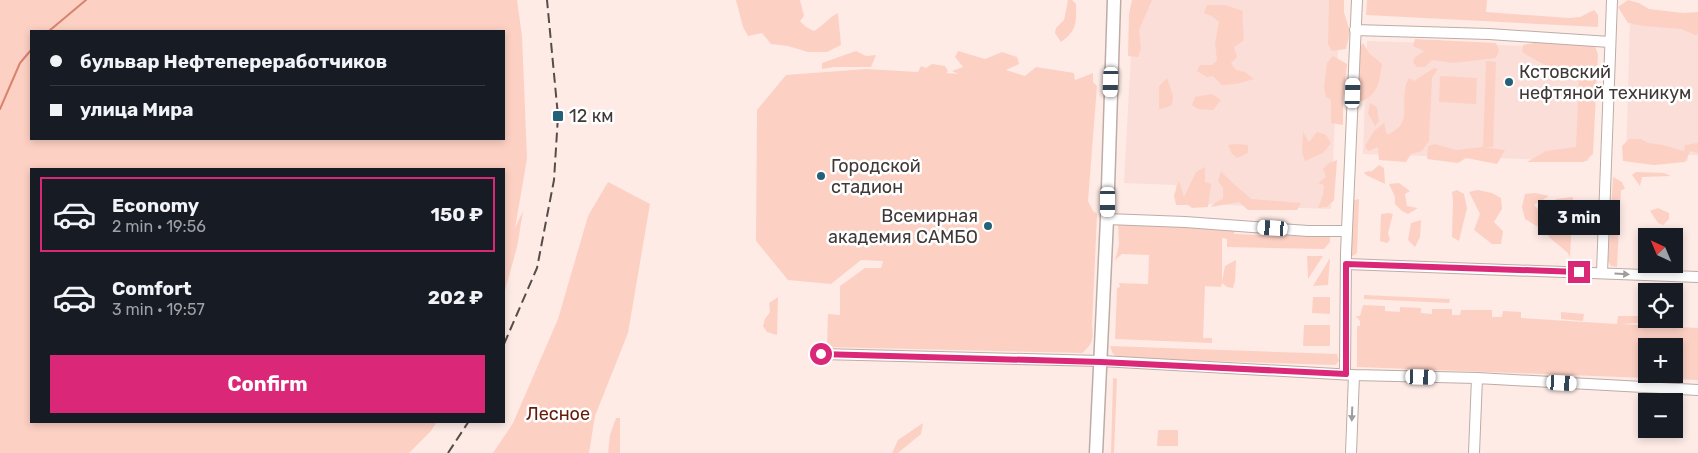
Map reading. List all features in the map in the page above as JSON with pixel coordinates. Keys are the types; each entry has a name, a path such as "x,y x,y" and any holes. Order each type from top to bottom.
{"main road":[{"path":"1096,453 1107,219 1114,0"}],"street":[{"path":"1351,453 1346,264 1357,0"},
{"path":"1602,273 1612,0"},
{"path":"1356,30 1489,34 1610,42"},
{"path":"1107,219 1185,222 1308,231 1347,231"},
{"path":"1346,264 1698,277"},
{"path":"821,354 1101,362 1477,378 1698,390"},
{"path":"1474,453 1477,378"}],"shaded area":[{"path":"1134,0 1340,0 1331,209 1176,203 1176,185 1124,183"},
{"path":"1630,21 1698,23 1698,155 1688,155 1688,161 1626,160"},
{"name":"Кстовский нефтяной техникум","path":"1367,41 1593,48 1589,161 1363,154"}],"green space":[{"path":"0,0 517,0 522,36 527,159 515,228 523,211 517,247 505,290 505,168 30,168 30,423 436,423 431,431 409,453 0,453"},
{"path":"736,0 800,0 804,16 800,21 814,31 838,13 841,45 827,52 808,52 788,46 771,44 762,33 748,36 743,27"},
{"path":"1068,0 1072,0 1076,4 1076,21 1071,34 1061,42 1055,33 1056,28 1064,20"},
{"path":"1132,0 1152,0 1139,30 1141,48 1138,57 1128,56 1129,14"},
{"path":"1329,0 1344,0 1344,12 1350,32 1346,49 1332,51 1328,44"},
{"path":"1367,0 1487,0 1486,12 1569,18 1580,17 1594,10 1598,15 1598,27 1366,15"},
{"path":"1628,0 1639,3 1649,9 1683,13 1698,12 1698,34 1695,35 1681,29 1628,23 1618,7"},
{"path":"1207,5 1225,5 1243,11 1243,41 1234,47 1237,57 1231,63 1236,70 1245,72 1254,79 1236,84 1222,85 1213,76 1207,77 1197,71 1200,65 1212,65 1217,60 1215,43 1219,22 1212,16 1204,13"},
{"path":"1415,39 1496,43 1499,51 1496,58 1453,63 1432,60 1425,67 1417,67 1413,62 1415,57 1424,51 1413,46"},
{"path":"1550,40 1594,44 1598,54 1593,154 1584,162 1527,162 1546,151 1576,147 1579,78 1562,75 1522,52 1523,45"},
{"path":"1363,43 1369,53 1382,64 1376,89 1369,97 1356,103 1356,53"},
{"path":"856,51 866,56 876,55 871,67 834,67 822,69 822,63"},
{"name":"Всемирная академия САМБО","path":"958,51 985,59 1002,52 1017,57 1019,64 1006,70 1025,76 1036,67 1074,73 1075,80 1093,73 1093,82 1097,86 1088,201 1093,211 1097,214 1093,335 1092,341 1082,353 827,347 828,314 840,315 840,286 865,268 881,268 883,261 861,260 831,284 788,280 756,241 757,110 786,75 866,69 918,72 921,66 926,68 932,64 945,66 948,71 946,73 958,74 952,71 963,67 955,57"},
{"path":"1333,56 1347,64 1343,100 1343,125 1331,123 1331,100 1326,97 1324,87 1327,63"},
{"path":"1486,61 1496,62 1493,147 1484,147 1505,150 1497,164 1466,158 1458,163 1427,159 1428,146 1435,144 1456,150 1483,147"},
{"path":"1434,68 1438,69 1432,78 1429,141 1422,151 1411,154 1406,162 1379,160 1378,147 1368,151 1365,146 1374,131 1384,123 1387,135 1400,126 1404,116 1405,88 1409,78 1414,81"},
{"path":"1440,76 1477,78 1476,104 1439,102"},
{"path":"1167,78 1173,96 1172,105 1159,109 1159,86"},
{"path":"1212,94 1221,100 1213,110 1198,109 1192,105 1195,97"},
{"path":"1370,103 1377,107 1379,121 1375,126 1368,113"},
{"path":"1303,132 1309,142 1317,132 1326,135 1331,143 1323,153 1305,161 1302,152"},
{"path":"1629,139 1641,139 1648,143 1684,151 1685,145 1698,143 1698,153 1690,151 1685,162 1654,165 1623,161 1622,146"},
{"path":"1228,145 1248,145 1248,153 1237,158 1232,154"},
{"path":"1337,160 1334,200 1327,207 1318,208 1323,195 1324,185 1318,183 1326,177 1323,169 1329,163"},
{"path":"1379,165 1384,168 1385,184 1366,175 1364,172 1372,171"},
{"path":"1205,167 1205,182 1211,184 1208,207 1192,208 1188,205 1176,205 1174,195 1179,181 1184,197 1196,172"},
{"path":"1221,171 1251,199 1301,203 1297,210 1248,210 1239,202 1211,207 1223,199 1223,188 1218,181"},
{"path":"1636,172 1664,173 1671,176 1642,177 1640,186 1632,175"},
{"path":"1613,177 1622,182 1625,189 1621,190 1617,267 1611,266 1608,261"},
{"name":"Лесное","path":"608,182 650,204 628,333 595,416 589,453 493,453 513,423 558,319 588,216"},
{"path":"1399,183 1410,191 1405,194 1407,206 1418,208 1408,214 1395,204 1395,197 1389,184"},
{"path":"1457,190 1464,194 1467,208 1459,241 1452,237 1452,192"},
{"path":"1478,190 1492,193 1501,198 1502,209 1494,222 1503,231 1501,244 1492,244 1474,230 1480,214 1469,192"},
{"path":"1535,193 1549,196 1534,205 1539,210 1552,215 1556,199 1573,197 1570,258 1568,253 1550,238 1545,231 1525,219 1522,207 1525,194"},
{"path":"1359,199 1357,253 1351,257 1348,249 1348,229 1353,226 1348,222 1351,201"},
{"path":"1658,208 1669,213 1669,219 1663,225 1658,223 1650,211"},
{"path":"1381,214 1393,214 1388,233 1390,240 1387,243 1380,241"},
{"path":"1421,220 1420,237 1415,247 1408,240 1411,223"},
{"path":"1118,222 1235,229 1234,234 1330,237 1330,242 1324,249 1227,247 1227,239 1222,238 1222,281 1225,266 1236,260 1235,281 1233,288 1227,287 1222,283 1221,287 1205,286 1203,338 1212,338 1212,343 1115,339 1117,288 1120,287 1119,283 1148,284 1149,255 1122,254 1115,260 1119,245"},
{"path":"1307,256 1323,256 1308,279"},
{"path":"1330,258 1328,285 1313,286"},
{"path":"1364,295 1450,299 1449,303 1364,299"},
{"path":"778,297 777,335 767,332 763,326 770,312 769,303"},
{"path":"1313,297 1330,297 1330,314 1312,313"},
{"path":"1363,305 1385,306 1385,311 1400,312 1400,307 1421,308 1421,313 1432,314 1432,309 1452,309 1452,315 1460,315 1461,310 1492,310 1492,317 1502,317 1503,311 1521,312 1521,318 1617,324 1618,316 1638,316 1638,323 1621,324 1638,325 1638,328 1698,328 1698,380 1683,379 1683,338 1638,338 1638,378 1357,367 1357,326 1360,326 1360,321 1356,316 1360,316"},
{"path":"1561,312 1584,314 1583,321 1561,319"},
{"path":"1304,325 1330,325 1330,346 1303,346"},
{"path":"1110,346 1337,354 1339,361 1335,365 1120,358 1113,354"},
{"path":"1113,378 1117,379 1114,453 1111,453"},
{"path":"616,418 620,418 620,453 608,453 610,435"},
{"path":"923,423 921,434 898,453 892,453 898,440"},
{"path":"1158,430 1178,430 1178,446 1157,446"}],"waterway":[{"path":"50,30 86,0"},
{"path":"0,109 20,63 30,51"}],"railway":[{"path":"505,342 537,268 554,180 558,116 547,0"},
{"path":"448,453 468,423"}],"place":[{"name":"Кстовский нефтяной техникум","path":"1509,82"},
{"name":"12 км","path":"558,116"},
{"name":"Городской стадион","path":"821,176"},
{"name":"Всемирная академия САМБО","path":"988,226"}],"route":[{"path":"821,354 1101,362 1346,374 1346,264 1579,272"}]}
